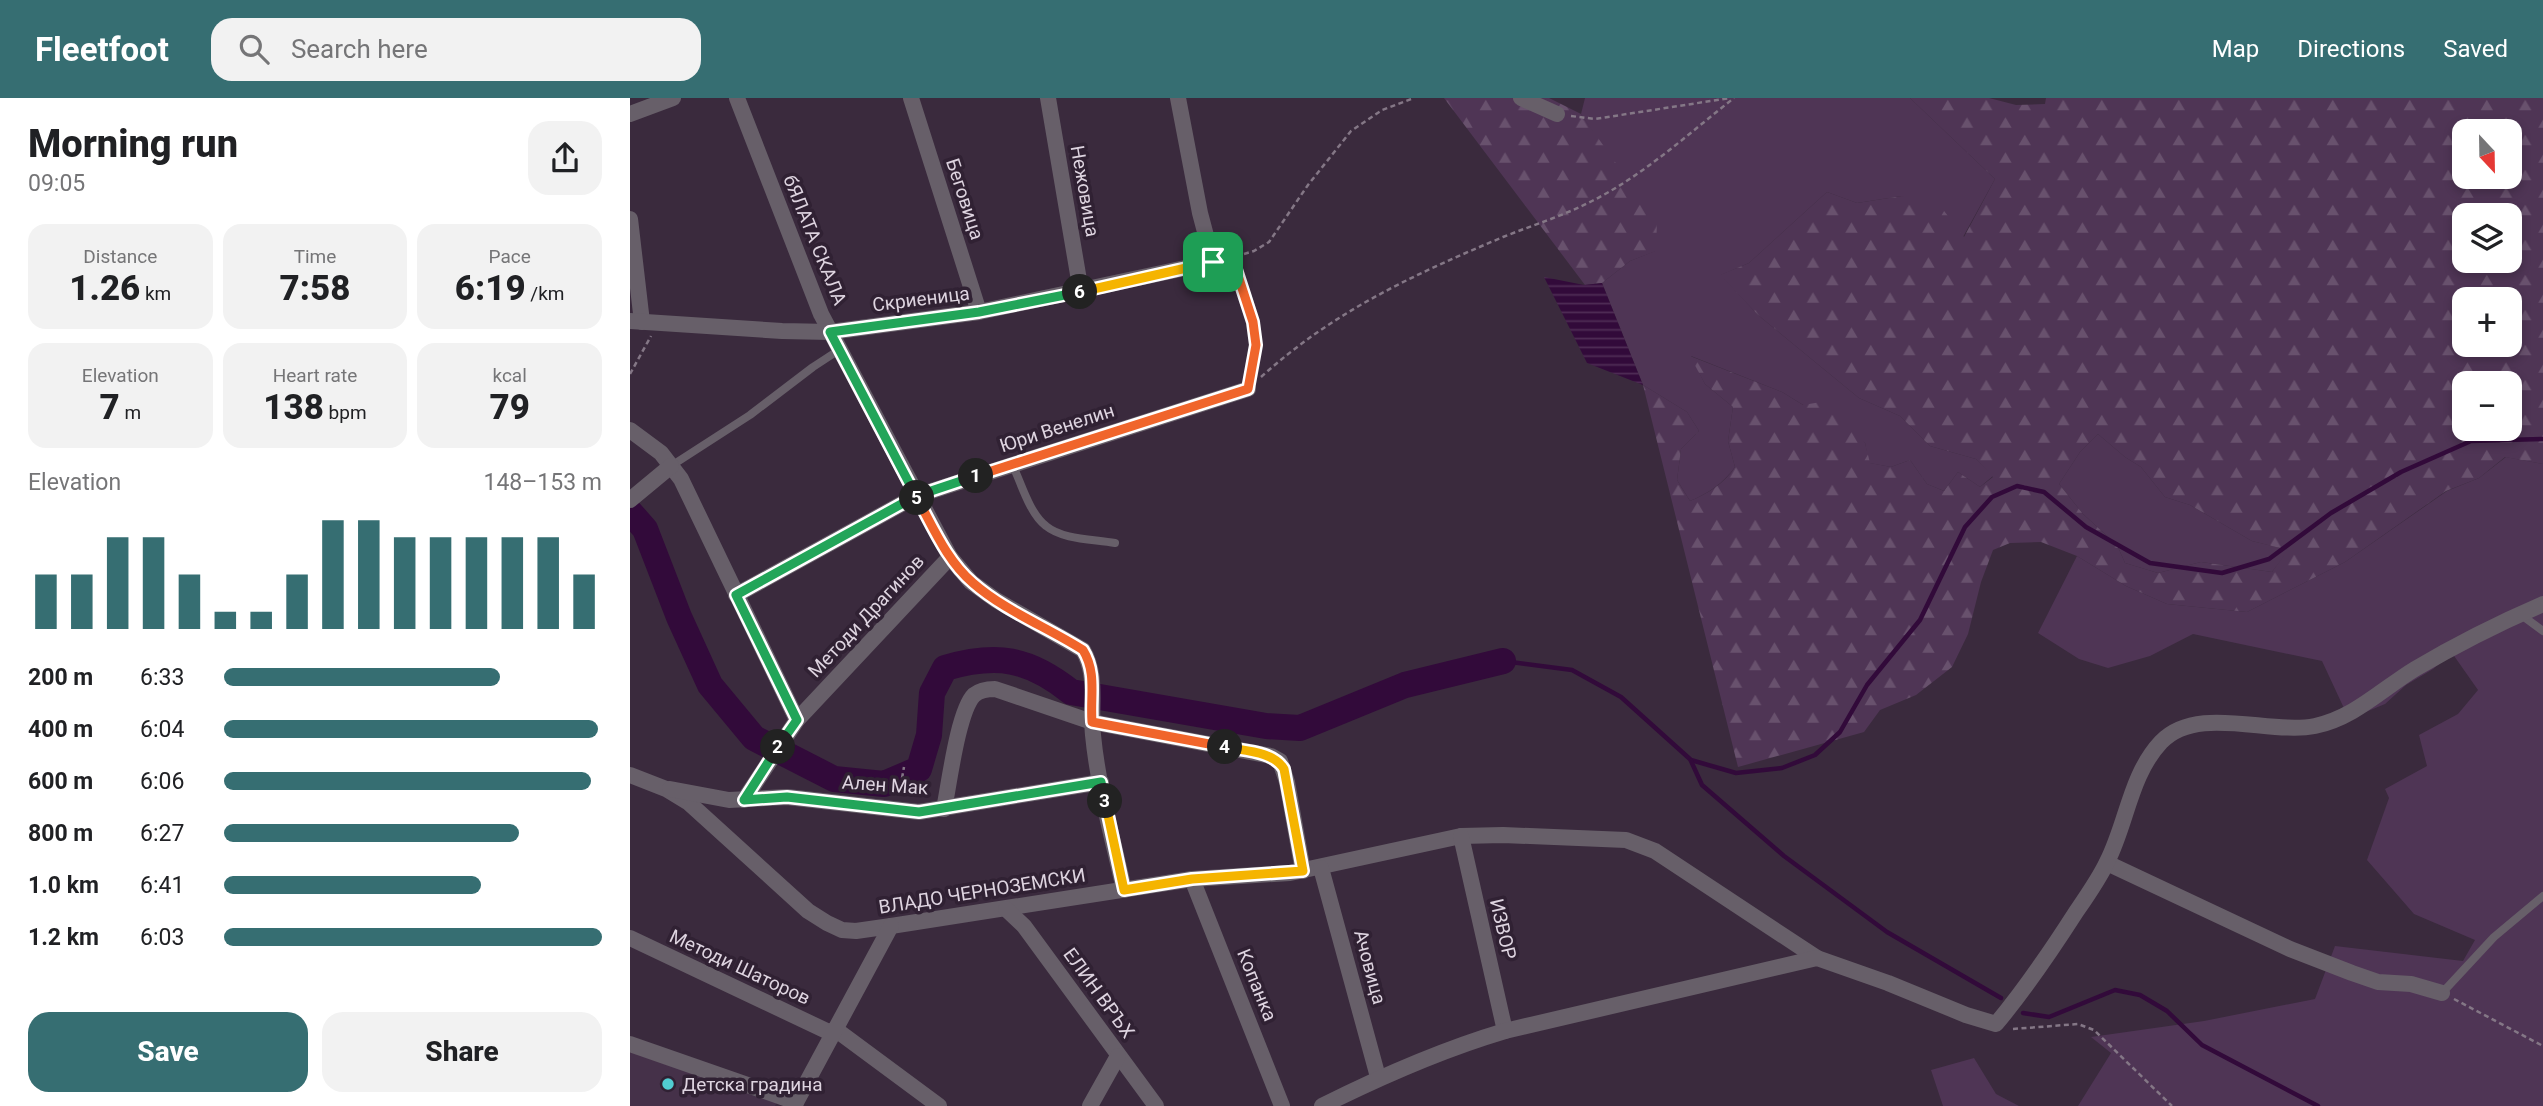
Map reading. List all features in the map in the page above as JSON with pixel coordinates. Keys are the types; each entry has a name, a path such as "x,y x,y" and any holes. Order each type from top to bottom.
{"street":[{"path":"630,114 673,98"},
{"name":"бЯЛАТА СКАЛА","path":"737,98 830,332 950,557 971,582 996,600 1083,650 1090,662 1093,676 1092,718"},
{"name":"Беговица","path":"911,98 979,312"},
{"name":"Нежовица","path":"1048,98 1081,292"},
{"path":"1178,98 1197,201 1213,262"},
{"path":"1521,98 1557,114"},
{"path":"630,219 643,322"},
{"name":"Скриеница","path":"643,322 830,332 979,312 1213,262"},
{"name":"Юри Венелин","path":"736,595 916,496 1248,389"},
{"path":"630,430 661,453 681,479 797,720"},
{"path":"630,500 671,466"},
{"name":"Методи Драгинов","path":"744,800 797,720 950,557"},
{"path":"1996,1024 2038,972 2107,863 2134,786 2147,759 2163,740 2182,729 2206,723 2288,729 2317,726 2348,714 2412,671 2488,628 2543,604"},
{"path":"944,809 964,714 975,694 995,689 1092,718 1270,756 1280,761 1284,769 1303,871"},
{"path":"1092,718 1101,782 1124,890"},
{"name":"ВЛАДО ЧЕРНОЗЕМСКИ","path":"630,775 666,789 705,816 808,911 842,930 856,931 1192,879 1303,871 1461,836 1626,840 1655,852 1817,957 1996,1024"},
{"name":"Ален Мак","path":"666,789 729,800 787,797 919,812 1101,782"},
{"name":"ИЗВОР","path":"1461,836 1505,1031"},
{"path":"2107,863 2290,949 2378,982 2411,984 2442,993"},
{"name":"Ачовица","path":"1321,868 1378,1077"},
{"name":"Копанка","path":"1192,879 1282,1106"},
{"name":"ЕЛИН ВРЪХ","path":"1006,909 1024,926 1156,1106"},
{"path":"630,1045 795,1104 891,926"},
{"name":"Методи Шаторов","path":"630,938 834,1031 939,1106"},
{"path":"1322,1106 1378,1077 1423,1058 1505,1031 1817,957"},
{"path":"1090,1106 1118,1056"}],"lane":[{"path":"1213,262 1232,257 1253,322 1256,345 1248,389"},
{"path":"671,466 750,415 839,350"},
{"path":"1012,464 1035,513 1045,526 1062,534 1115,543"},
{"path":"2521,614 2543,631"},
{"path":"2442,993 2494,937 2543,896"}],"path":[{"path":"1232,257 1254,251 1269,242 1308,185 1351,131 1382,110 1414,98"},
{"path":"1557,114 1595,119 1732,98"},
{"path":"1248,389 1284,356 1352,308 1425,271 1595,200 1651,164 1732,98"},
{"path":"630,374 643,322"},
{"path":"898,803 904,767"},
{"path":"2442,993 2543,1046"},
{"path":"1996,1024 2012,1029 2078,1024 2094,1030 2172,1106"}],"shaded area":[{"path":"1544,277 1584,285 1602,283 1643,385 1587,363"},
{"path":"630,1052 777,1102 775,1106 630,1106"}],"green space":[{"path":"1444,98 1549,98 1581,114 1657,221 1656,251 1630,261 1602,283 1585,285"},
{"path":"1585,98 1910,98 1995,179 1963,237 1902,196 1857,203 1827,192 1749,263 1721,275 1758,315 1859,398 1900,416 1930,446 1976,459 1993,476 1980,487 1958,472 1944,491 1927,484 1910,460 1891,467 1869,463 1865,443 1782,392 1691,356 1705,384 1733,407 1728,441 1735,467 1715,487 1690,501 1677,480 1681,449 1699,431 1687,412 1643,385 1602,283 1630,261 1655,251 1609,156 1581,114"},
{"path":"1910,98 1989,98 2016,105 2045,104 2046,98 2543,98 2543,464 2505,457 2479,478 2446,491 2345,562 2247,612 2167,604 2126,586 2077,556 2041,542 2010,543 1993,550 1981,582 1968,634 1952,667 1916,695 1880,710 1864,732 1738,767 1643,385 1687,412 1699,431 1681,449 1677,480 1690,501 1715,487 1735,467 1728,441 1733,407 1705,384 1690,356 1782,392 1803,405 1827,401 1865,443 1870,463 1891,467 1910,460 1927,484 1944,491 1958,472 1980,487 1993,477 1976,459 1930,446 1900,416 1859,398 1758,315 1720,275 1749,263 1827,192 1857,203 1902,196 1938,203 1964,237 1995,179","holes":["2098,434 2141,467 2165,497 2190,505 2252,541 2288,550 2272,572 2201,562 2158,573 2125,563 2117,545 2083,514 2059,484 2080,452"]},
{"path":"2098,434 2141,467 2165,497 2190,505 2252,541 2289,550 2272,572 2201,562 2158,573 2125,563 2117,545 2083,514 2059,484 2080,452"},
{"path":"2506,457 2543,464 2543,1106 2078,1106 2111,1053 2091,1037 2204,1021 2315,999 2335,946 2463,961 2475,940 2414,914 2367,860 2389,798 2385,789 2427,766 2419,735 2458,714 2478,690 2452,653 2433,669 2406,685 2385,704 2349,719 2322,661 2193,634 2150,656 2108,668 2079,659 2038,633 2077,556 2126,586 2167,604 2247,612 2345,562 2447,491 2479,478"},
{"path":"1974,1058 1996,1094 2019,1106 1943,1106 1931,1070"}],"waterway":[{"path":"1503,661 1572,670 1621,697 1691,760 1736,773 1782,768 1815,755 1840,732 1867,685 1920,620 1965,527 1992,497 2017,486 2044,492 2086,527 2150,563 2222,573 2269,559 2331,513 2401,472 2471,441 2543,439"},
{"path":"630,512 645,529 679,617 710,685 754,738 834,779 884,784 919,769 929,735 932,693 945,668 964,663 996,660 1011,662 1040,672 1071,692 1266,726 1300,728 1405,685 1503,661"},
{"path":"1691,761 1702,785 1784,856 1887,932 2001,998"},
{"path":"2023,1013 2049,1017 2115,990 2140,995 2167,1011 2202,1045 2318,1106"}],"place":[{"name":"Детска градина","path":"668,1084"}],"route":[{"path":"1213,262 979,312 830,332 916,496 950,557 971,582 996,600 1083,650 1090,662 1093,676 1092,722 1270,756 1280,761 1284,769 1303,871 1192,879 1124,890 1101,782 919,812 787,797 744,800 797,720 736,595 916,496 1248,389 1256,345 1253,322 1232,257 1213,262"}]}
